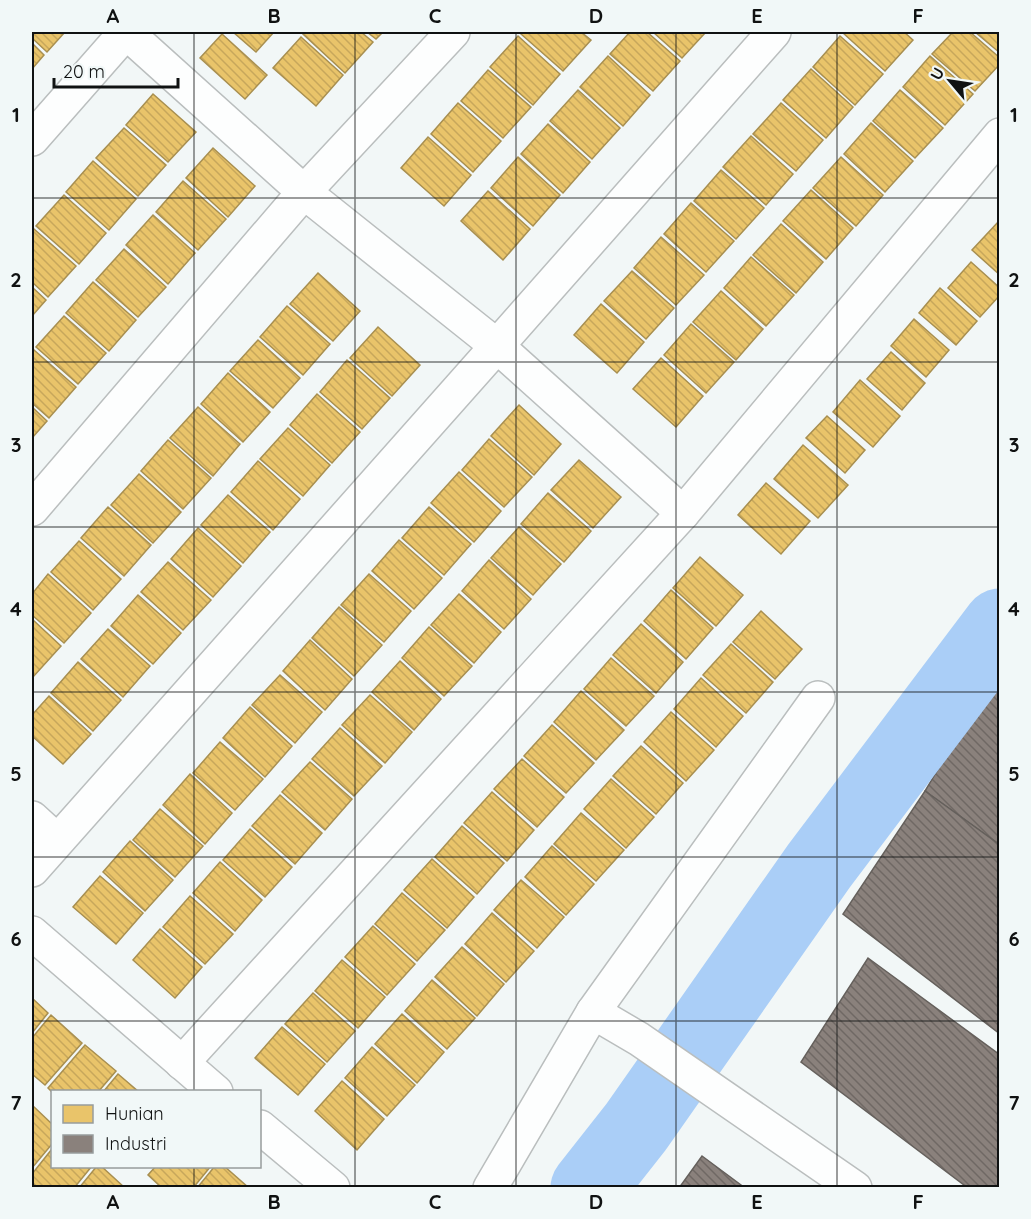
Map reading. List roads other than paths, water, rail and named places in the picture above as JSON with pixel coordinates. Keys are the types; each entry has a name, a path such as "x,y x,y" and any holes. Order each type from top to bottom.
{"street":[{"path":"32,139 126,32 304,192 498,346 683,513"},
{"path":"32,509 304,192 453,32"},
{"path":"32,870 56,840 498,346 774,32"},
{"path":"182,1064 683,513 999,135"},
{"path":"490,1188 593,1012 818,698"},
{"path":"32,818 56,840"},
{"path":"32,933 214,1090"},
{"path":"593,1012 639,1039 855,1188"},
{"path":"261,1128 333,1188"}],"waterway":[{"path":"588,1188 636,1127 819,866 1000,626"}]}
